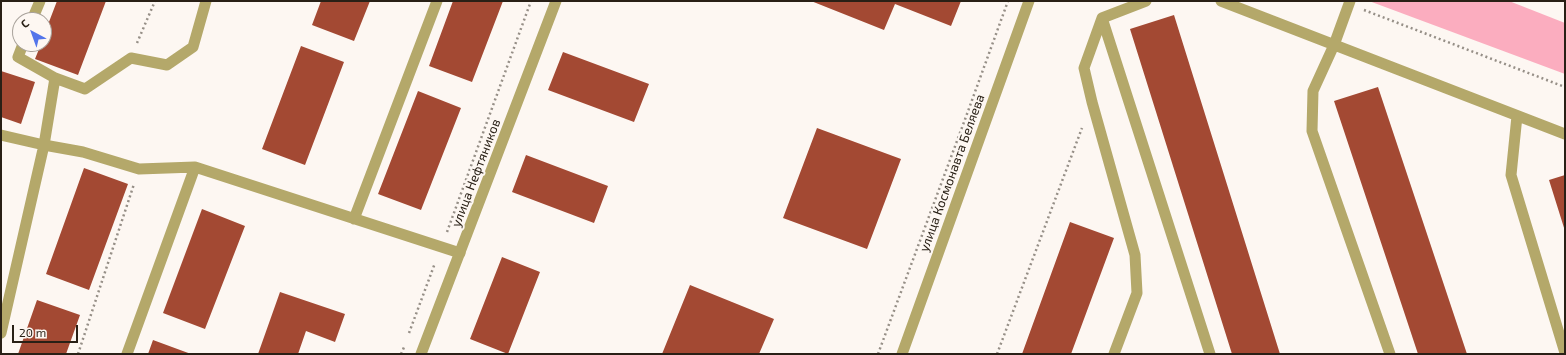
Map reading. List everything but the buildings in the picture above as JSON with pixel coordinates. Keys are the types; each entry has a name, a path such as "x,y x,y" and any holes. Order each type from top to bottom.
{"street":[{"path":"35,12 40,1"},
{"path":"20,52 18,57 55,78 85,90 131,58 167,65 193,47 206,1"},
{"path":"354,219 437,1"},
{"name":"улица Нефтяников","path":"422,354 556,1"},
{"name":"улица Космонавта Беляева","path":"902,354 1029,1"},
{"path":"1114,354 1136,293 1135,255 1092,102 1084,68 1102,18 1146,1"},
{"path":"1221,1 1565,134"},
{"path":"1349,2 1334,45 1313,91 1312,131 1390,354"},
{"path":"1102,18 1210,354"},
{"path":"1,329 44,145 55,78"},
{"path":"1517,116 1511,175 1565,353"},
{"path":"1,135 83,152 139,169 195,167 460,253"},
{"path":"127,354 195,167"}],"path":[{"path":"131,58 155,1"},
{"path":"401,354 531,1"},
{"path":"878,354 968,114 1008,1"},
{"path":"1349,2 1565,87"},
{"path":"997,354 1092,102"},
{"path":"78,354 139,169"}],"shaded area":[{"path":"1369,1 1509,1 1565,23 1565,74"}]}
